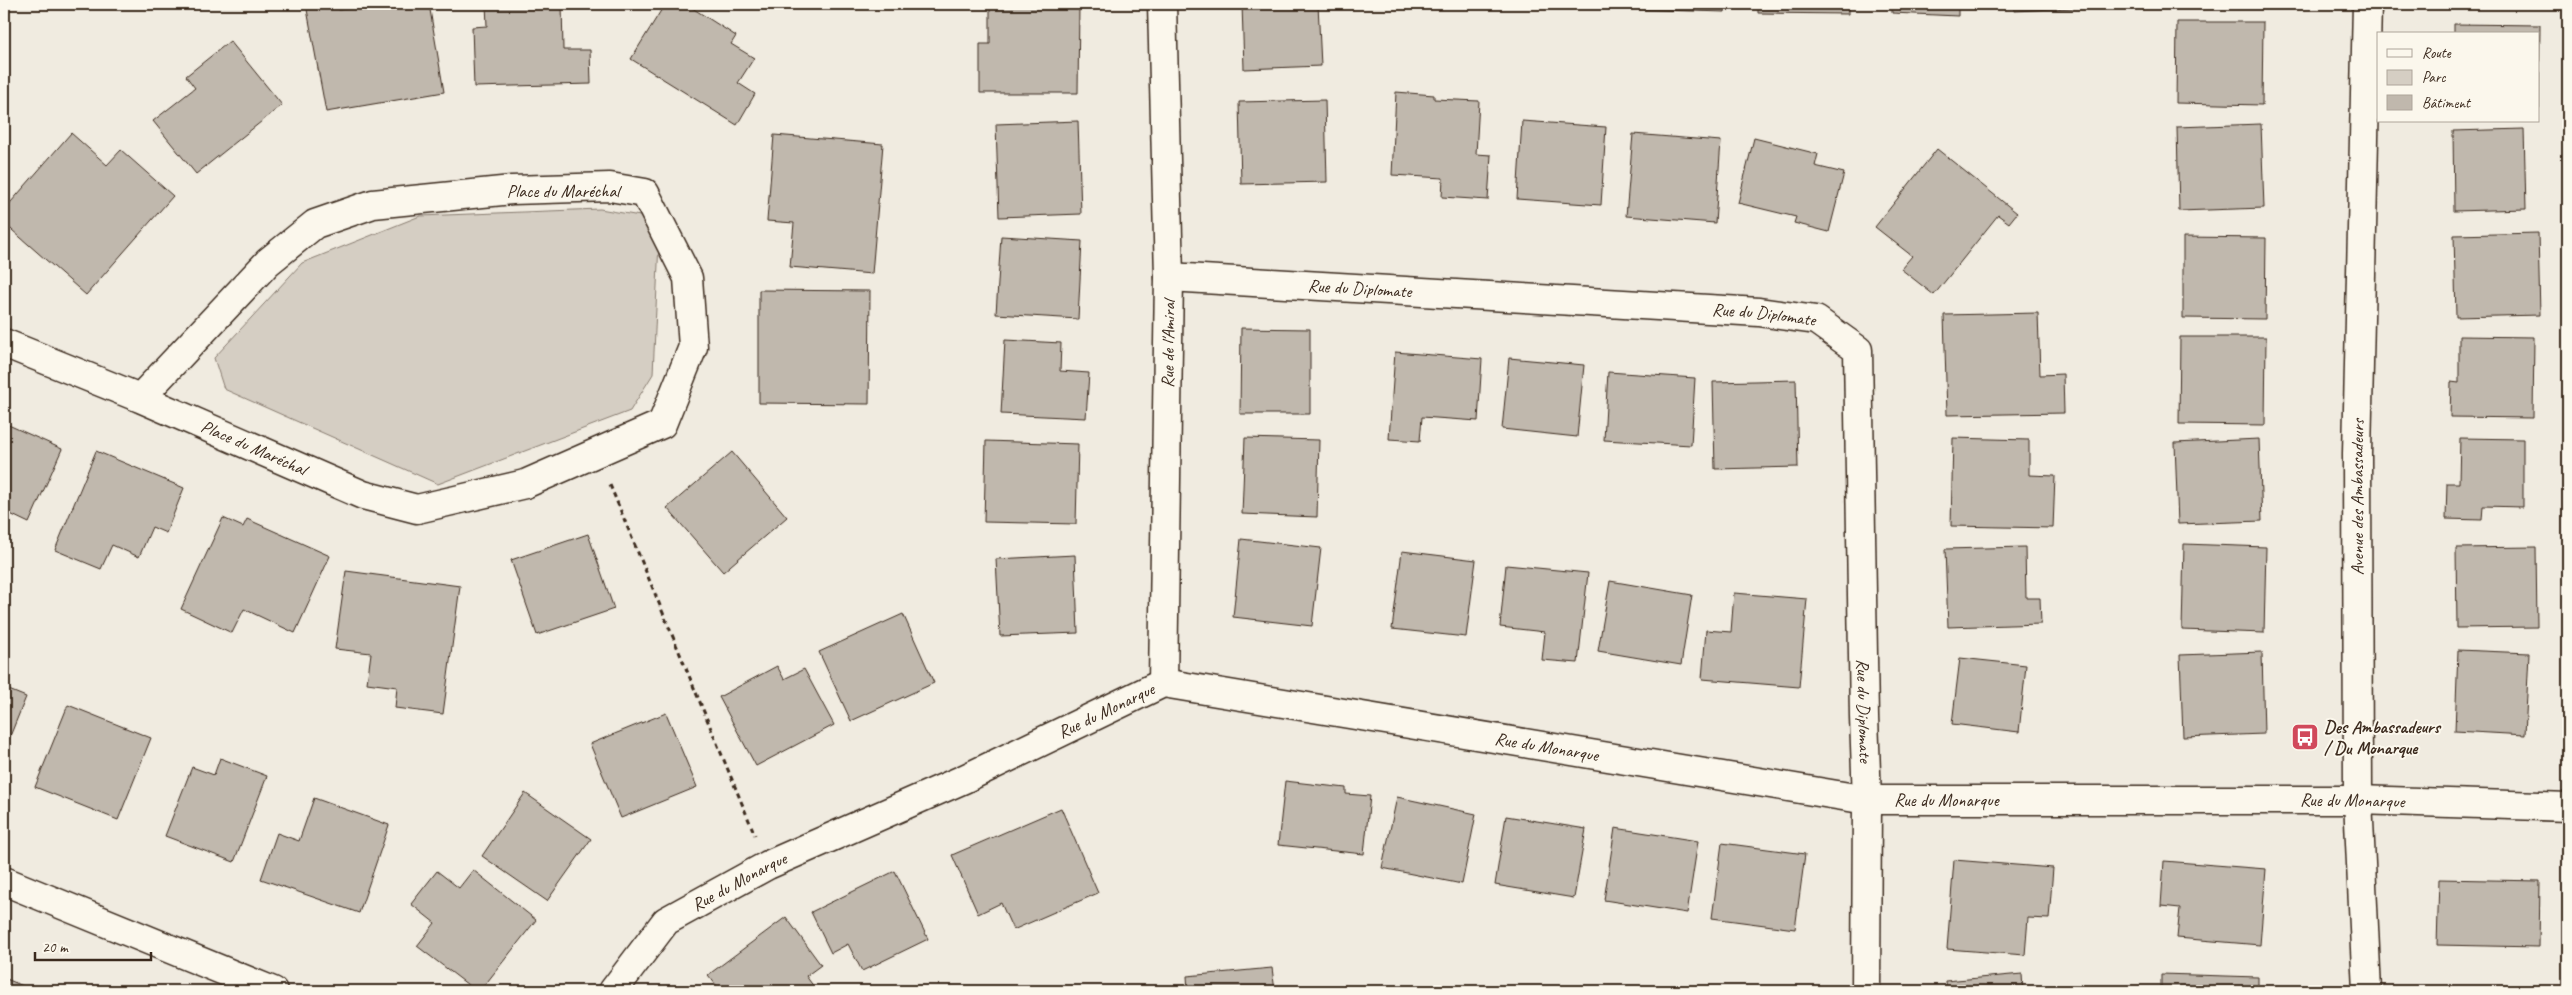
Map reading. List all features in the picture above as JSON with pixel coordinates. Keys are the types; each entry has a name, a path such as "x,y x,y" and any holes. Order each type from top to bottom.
{"street":[{"name":"Rue de l'Amiral","path":"1162,4 1169,277 1163,683"},
{"name":"Avenue des Ambassadeurs","path":"2367,4 2357,454 2358,800 2367,991"},
{"name":"Place du Maréchal","path":"4,343 140,398 363,495 417,508 525,484 662,424 693,347 688,278 645,193 610,187 512,190 373,204 315,224 268,262 140,398"},
{"name":"Rue du Diplomate","path":"1169,277 1759,312 1816,320 1858,350 1864,717 1868,800 1866,991"},
{"name":"Rue du Monarque","path":"613,991 666,921 768,865 964,779 1163,683 1868,800 2358,800 2568,807"},
{"path":"4,881 273,991"}],"path":[{"path":"596,452 768,865"}],"green space":[{"path":"600,209 640,216 659,242 653,374 630,411 438,484 224,389 214,358 302,263 420,216"}],"building":[{"path":"306,4 338,4 339,10 377,4 429,4 444,92 326,112"},
{"path":"486,4 562,4 563,50 590,50 591,84 474,87 472,27 487,26"},
{"path":"665,4 686,4 736,36 731,44 754,58 738,83 755,94 737,125 631,59"},
{"path":"990,4 1079,4 1078,93 980,93 980,44 990,44"},
{"path":"1242,4 1318,4 1321,66 1244,69"},
{"path":"1577,4 1606,4 1606,7"},
{"path":"1628,4 1725,4 1725,12 1628,9"},
{"path":"1758,4 1848,4 1848,14 1758,13"},
{"path":"1892,4 1958,4 1958,16 1892,13"},
{"path":"2014,4 2094,4 2094,7 2014,11"},
{"path":"2177,22 2263,22 2262,105 2176,103"},
{"path":"2454,24 2540,25 2540,32 2454,32"},
{"path":"230,41 282,105 196,174 153,121 195,88 186,76"},
{"path":"1396,92 1434,95 1434,99 1479,101 1476,154 1491,155 1488,200 1442,197 1443,178 1392,175"},
{"path":"1325,100 1327,182 1241,184 1239,102"},
{"path":"1078,121 1081,214 999,217 996,124"},
{"path":"1522,121 1606,127 1601,205 1517,199"},
{"path":"2261,124 2264,208 2179,211 2177,127"},
{"path":"2524,129 2526,209 2454,211 2453,131"},
{"path":"71,133 107,165 121,150 173,196 86,295 4,223 4,210"},
{"path":"1633,134 1721,141 1715,223 1626,216"},
{"path":"774,135 883,144 872,274 790,267 794,223 767,221"},
{"path":"1754,138 1818,154 1815,166 1844,173 1829,232 1794,223 1796,217 1738,203"},
{"path":"1937,149 2017,213 2009,223 1998,215 1934,295 1901,269 1912,256 1875,227"},
{"path":"2538,233 2540,315 2456,317 2454,235"},
{"path":"1001,236 1082,241 1078,319 996,314"},
{"path":"2183,237 2266,238 2265,319 2183,318"},
{"path":"759,290 870,291 869,404 759,403"},
{"path":"2038,313 2040,375 2063,374 2064,413 1947,415 1944,315"},
{"path":"1241,328 1310,329 1310,414 1240,414"},
{"path":"2459,336 2534,337 2533,418 2450,417 2451,382 2459,383"},
{"path":"2180,337 2266,337 2265,425 2179,424"},
{"path":"1005,340 1061,343 1060,371 1089,373 1086,418 1001,414"},
{"path":"1395,352 1482,359 1478,421 1422,417 1420,441 1389,439"},
{"path":"1509,358 1584,365 1577,437 1502,429"},
{"path":"1608,372 1695,378 1691,445 1604,440"},
{"path":"1796,380 1798,467 1715,469 1713,382"},
{"path":"4,423 62,449 29,523 4,511"},
{"path":"1245,438 1319,440 1317,517 1242,514"},
{"path":"1953,438 2029,440 2029,475 2055,476 2053,528 1951,526"},
{"path":"2460,438 2523,439 2523,507 2483,506 2482,520 2446,519 2447,483 2459,483"},
{"path":"2259,439 2262,521 2178,524 2175,443"},
{"path":"986,441 1078,444 1076,524 984,522"},
{"path":"96,451 184,488 166,533 152,527 139,557 112,545 101,569 55,550"},
{"path":"732,452 787,517 723,572 667,508"},
{"path":"223,518 243,527 247,519 330,556 295,633 244,609 232,633 181,609"},
{"path":"588,534 614,609 537,635 511,560"},
{"path":"1241,539 1321,548 1312,626 1233,617"},
{"path":"2184,544 2266,547 2264,633 2182,630"},
{"path":"2025,547 2026,598 2040,598 2041,624 1948,627 1945,549"},
{"path":"2536,547 2537,627 2457,628 2456,548"},
{"path":"1402,551 1476,560 1466,637 1392,629"},
{"path":"1075,555 1078,633 1000,636 996,559"},
{"path":"1506,565 1588,573 1578,663 1542,660 1545,632 1500,627"},
{"path":"346,571 460,586 443,714 395,708 397,687 367,683 371,653 335,649"},
{"path":"1610,581 1692,595 1681,665 1598,651"},
{"path":"1734,593 1807,599 1799,687 1702,679 1706,630 1731,632"},
{"path":"903,614 934,683 851,721 819,652"},
{"path":"2458,650 2529,653 2525,735 2455,731"},
{"path":"2262,652 2264,734 2183,737 2180,655"},
{"path":"1960,658 2026,665 2019,732 1952,724"},
{"path":"777,666 784,679 804,669 834,725 756,766 719,697"},
{"path":"4,688 26,697 4,751"},
{"path":"68,705 151,738 118,820 35,787"},
{"path":"666,713 697,787 621,818 590,744"},
{"path":"220,758 267,776 234,862 165,836 192,767 214,775"},
{"path":"1285,781 1346,788 1346,794 1370,796 1364,854 1278,845"},
{"path":"525,793 591,839 547,901 482,856"},
{"path":"1397,797 1476,814 1462,884 1382,868"},
{"path":"314,798 389,825 359,913 261,879 277,833 299,841"},
{"path":"1061,808 1098,893 1013,930 1001,903 978,914 952,855"},
{"path":"1506,816 1586,829 1574,898 1495,885"},
{"path":"1615,828 1698,841 1687,913 1604,900"},
{"path":"1722,843 1805,854 1795,929 1712,918"},
{"path":"1954,860 2053,868 2049,919 2028,918 2025,955 1947,949"},
{"path":"2164,861 2266,869 2260,945 2177,938 2180,908 2161,906"},
{"path":"473,870 536,920 480,991 476,991 417,946 435,923 411,904 437,871 459,888"},
{"path":"895,871 928,939 862,971 848,944 831,953 811,912"},
{"path":"2439,879 2540,881 2539,947 2437,945"},
{"path":"786,917 821,965 806,976 817,991 721,991 708,975"},
{"path":"2568,919 2568,960 2566,960"},
{"path":"1272,968 1275,991 1188,991 1187,976"},
{"path":"2022,974 2023,991 1947,991 1946,981"},
{"path":"2161,974 2258,977 2258,991 2161,991"},
{"path":"4,978 35,991 4,991"},
{"path":"1306,987 1330,991 1305,991"}],"place":[{"name":"Des Ambassadeurs / Du Monarque","path":"2305,737"}]}
